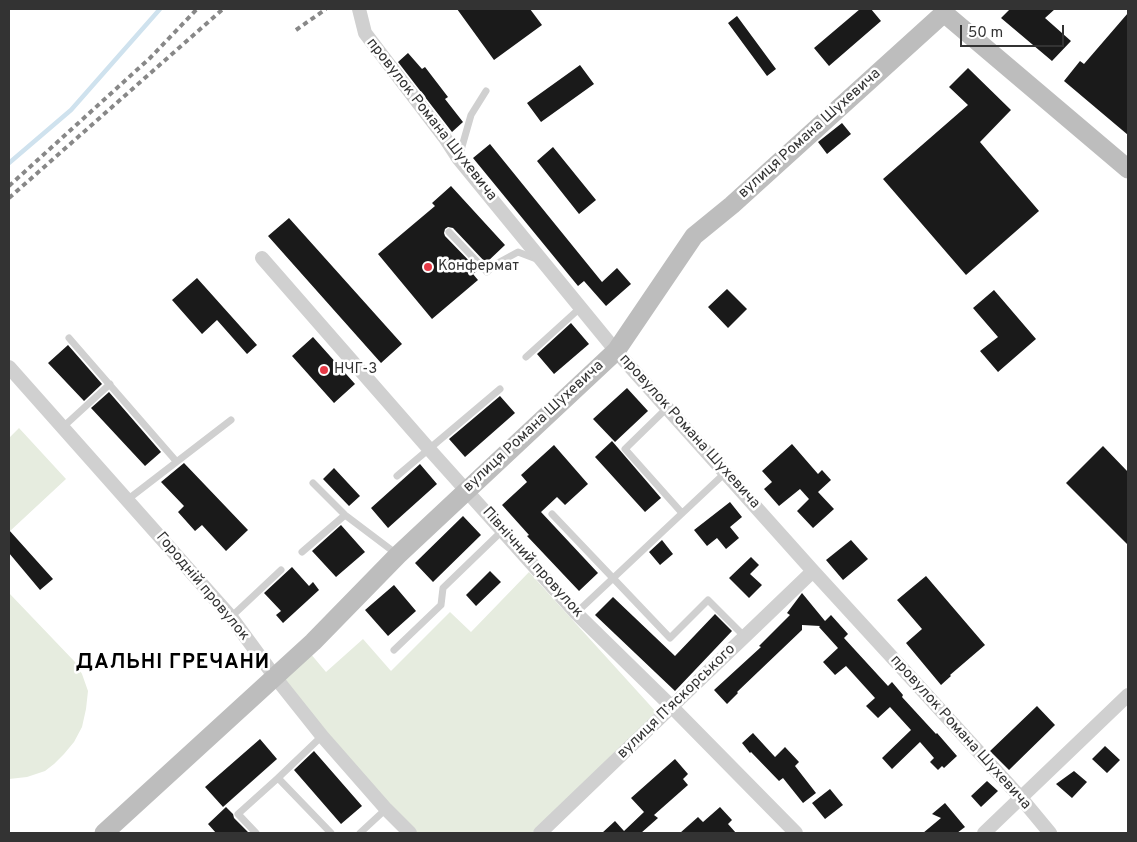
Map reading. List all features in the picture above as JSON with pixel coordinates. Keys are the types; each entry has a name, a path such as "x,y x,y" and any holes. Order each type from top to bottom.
{"street":[{"name":"провулок Романа Шухевича","path":"359,9 364,33 445,138 458,158 616,351 813,571 1021,798 1050,833"},
{"path":"946,11 1128,169"},
{"name":"вулиця Романа Шухевича","path":"104,833 313,642 398,555 616,351 694,236 732,205 946,11"},
{"name":"Північний провулок","path":"262,258 576,613 796,833"},
{"name":"Городній провулок","path":"9,367 231,617 322,736 386,809 410,833"},
{"name":"вулиця Пʼяскорського","path":"540,833 813,571"},
{"path":"984,833 1128,695"}],"lane":[{"path":"458,158 471,114 486,91"},
{"path":"449,232 487,272 496,264 518,252 544,262"},
{"path":"526,357 580,308"},
{"path":"69,338 176,461"},
{"path":"64,427 110,384"},
{"path":"397,476 500,389"},
{"path":"667,408 625,449 682,513"},
{"path":"127,500 231,420"},
{"path":"576,613 725,473"},
{"path":"312,483 344,515 398,555"},
{"path":"552,514 670,638 708,600 745,637"},
{"path":"302,552 344,515"},
{"path":"394,650 441,604 443,588 502,531"},
{"path":"231,617 281,570"},
{"path":"256,833 238,814 322,736"},
{"path":"278,778 331,833"},
{"path":"360,833 386,809"}],"shaded area":[{"path":"19,428 66,479 9,532 9,438"},
{"path":"529,572 657,713 532,833 415,833 327,732 283,678 310,653 326,672 363,639 391,671 450,612 471,632"},
{"path":"9,593 75,662 88,691 82,727 74,742 64,754 45,771 27,777 9,779"}],"building":[{"path":"457,9 530,9 542,25 494,60"},
{"path":"860,9 871,9 881,21 829,66 814,48"},
{"path":"1010,9 1055,9 1045,18 1071,41 1052,61 1001,18"},
{"path":"1128,13 1128,135 1064,81 1080,61 1084,64"},
{"path":"737,16 776,69 767,76 728,23"},
{"path":"408,53 422,69 425,67 448,97 445,99 463,122 452,132 398,62"},
{"path":"580,65 594,84 541,122 527,103"},
{"path":"968,68 1011,110 980,142 1039,211 966,275 883,179 968,105 949,87"},
{"path":"842,123 851,134 827,154 818,142"},
{"path":"490,144 602,282 617,268 631,284 606,306 584,281 578,286 473,158"},
{"path":"553,147 596,200 579,214 537,161"},
{"name":"Конфермат","path":"451,186 505,245 486,263 453,228 448,227 445,229 445,236 478,270 473,274 478,280 432,319 378,254 435,206 432,203"},
{"path":"289,218 402,344 381,363 268,236"},
{"path":"197,278 257,345 247,354 217,320 202,334 172,300"},
{"path":"727,289 747,309 728,328 708,307"},
{"path":"994,290 1036,339 998,372 980,351 998,337 973,308"},
{"path":"571,323 589,344 554,374 537,354"},
{"name":"НЧГ-3","path":"313,337 355,384 334,403 292,356"},
{"path":"68,345 102,384 84,401 48,363"},
{"path":"627,388 648,411 615,442 593,419"},
{"path":"109,392 161,452 145,466 91,408"},
{"path":"500,396 515,413 465,457 449,439"},
{"path":"612,441 661,498 645,512 595,457"},
{"path":"792,444 818,474 822,470 831,480 818,492 834,509 813,528 797,511 809,499 800,489 779,506 764,489 772,482 762,471"},
{"path":"554,445 588,484 565,505 557,497 541,512 598,573 579,591 527,536 529,535 502,505 527,482 521,475"},
{"path":"1103,446 1128,472 1128,545 1066,483"},
{"path":"184,463 248,530 226,551 202,525 195,531 178,512 184,506 161,482"},
{"path":"420,464 437,484 388,528 371,508"},
{"path":"334,468 360,496 349,506 323,479"},
{"path":"730,502 742,517 730,527 739,538 726,549 717,538 707,546 694,530"},
{"path":"463,516 481,535 433,582 415,563"},
{"path":"341,525 365,552 336,577 312,551"},
{"path":"9,530 53,579 40,590 9,553"},
{"path":"662,540 673,554 660,565 649,552"},
{"path":"851,540 868,559 843,580 826,560"},
{"path":"751,557 759,565 750,574 762,585 749,598 729,578"},
{"path":"292,567 309,586 313,582 319,590 283,623 276,615 281,611 264,593"},
{"path":"490,571 501,582 476,606 466,595"},
{"path":"926,576 985,645 941,685 906,643 922,629 897,600"},
{"path":"394,585 416,611 388,636 365,610"},
{"path":"802,593 825,621 831,615 848,634 844,638 888,686 892,682 903,695 902,697 957,756 944,768 942,766 938,770 930,762 934,758 920,742 892,769 882,758 911,730 890,707 878,718 866,706 875,698 846,666 835,675 823,662 838,648 820,626 802,625 802,630 737,692 727,704 714,690 761,647 759,646 790,615 787,613"},
{"path":"613,597 675,656 715,614 732,631 675,691 595,615"},
{"path":"1037,706 1055,725 1009,770 990,751"},
{"path":"753,733 775,757 785,747 799,762 795,766 816,793 803,803 783,778 779,781 742,743"},
{"path":"260,739 277,759 223,807 205,787"},
{"path":"1105,746 1120,760 1107,773 1092,759"},
{"path":"314,751 362,806 341,824 294,770"},
{"path":"675,759 688,774 683,779 688,785 654,815 658,818 641,833 602,833 615,821 624,831 644,812 631,798"},
{"path":"1074,771 1087,782 1072,798 1056,784"},
{"path":"987,781 998,791 981,807 971,796"},
{"path":"830,789 843,805 825,819 812,803"},
{"path":"945,803 965,827 957,833 923,833 941,818 932,814"},
{"path":"226,807 249,833 216,833 208,824"},
{"path":"720,807 732,820 728,824 736,833 680,833 698,817 703,822"}],"waterway":[{"path":"9,163 71,110 160,9"}],"railway":[{"path":"9,186 150,58 197,9"},
{"path":"9,198 223,9"},
{"path":"296,30 326,9"}],"place":[{"name":"Конфермат","path":"428,267"},
{"name":"НЧГ-3","path":"324,370"}],"district":[{"name":"ДАЛЬНІ ГРЕЧАНИ","path":"173,664"}]}
